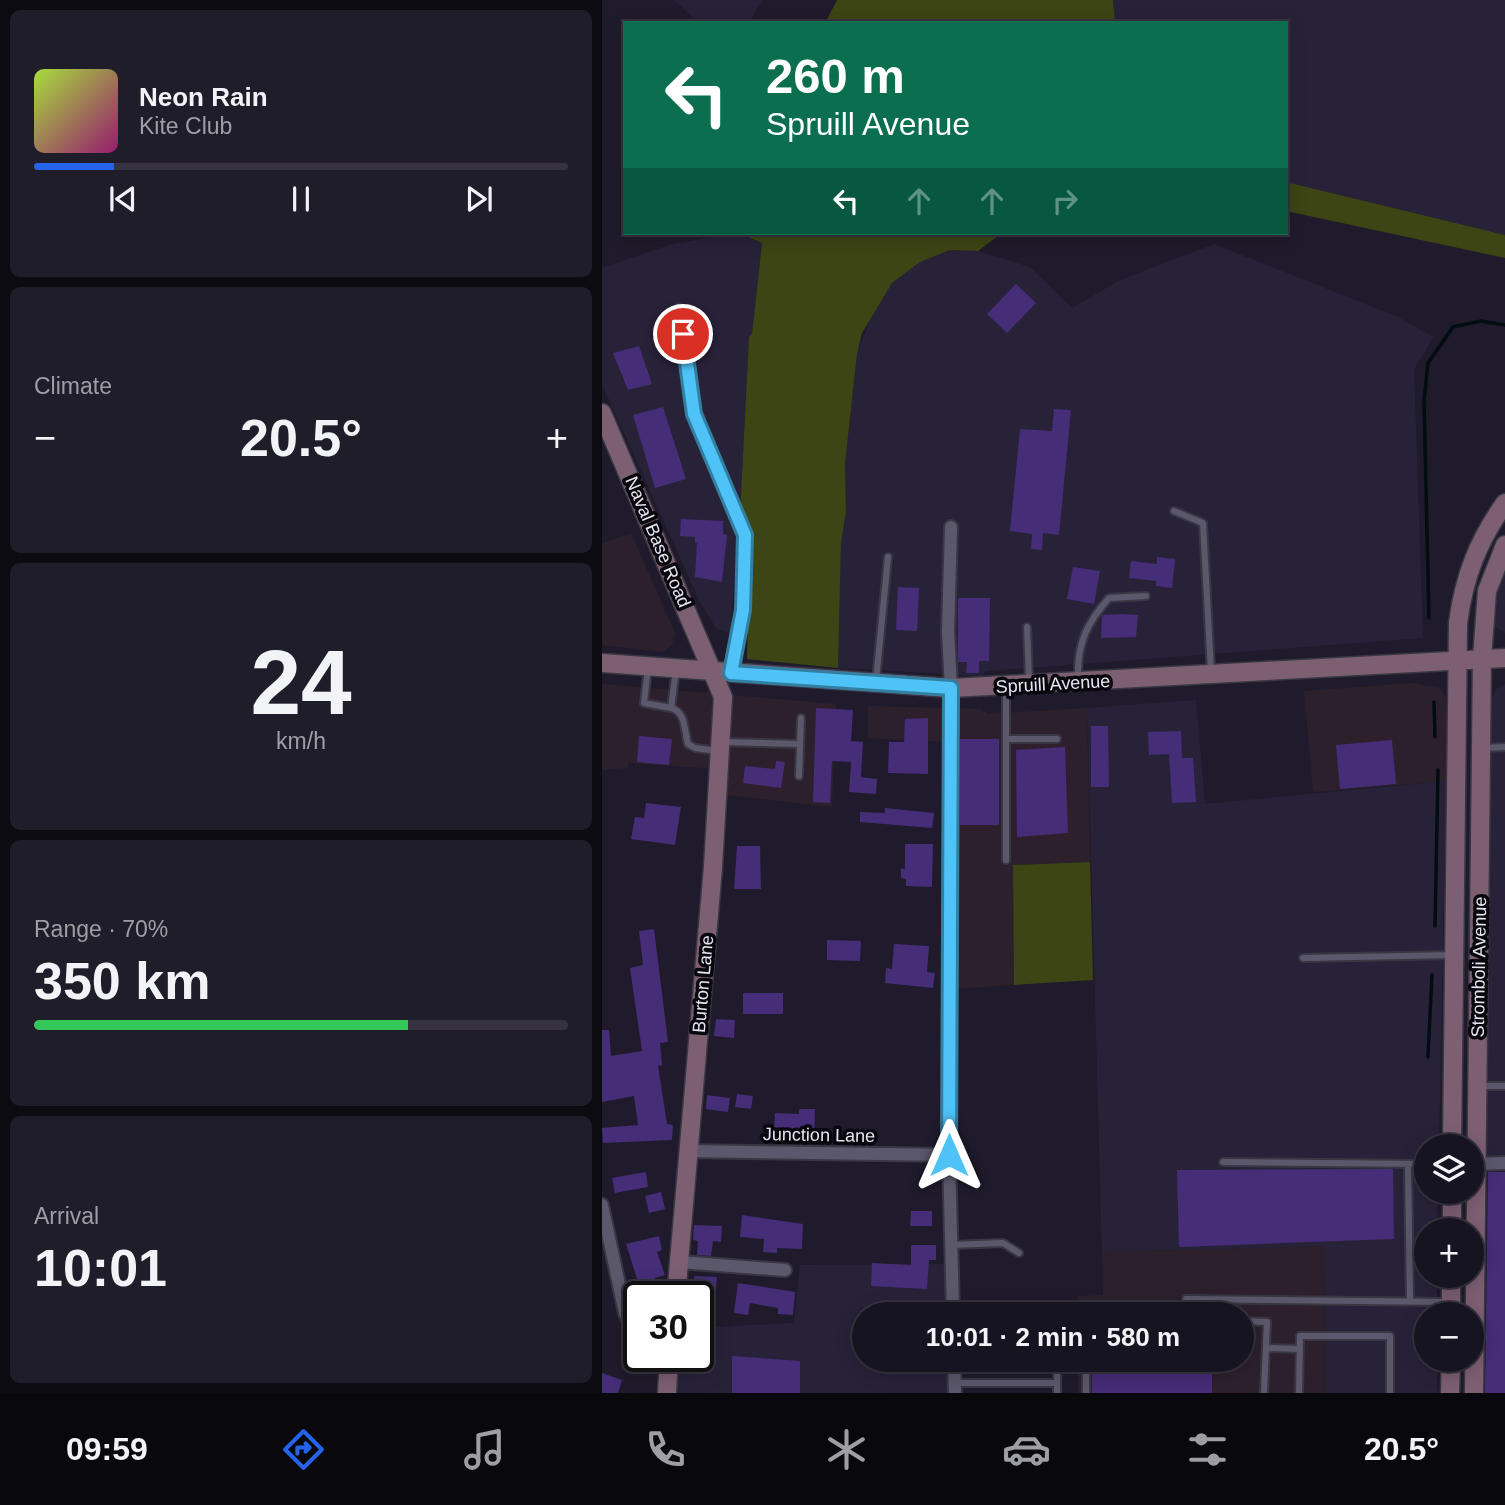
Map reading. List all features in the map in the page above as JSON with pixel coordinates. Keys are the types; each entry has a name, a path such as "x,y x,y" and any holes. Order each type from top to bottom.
{"street":[{"name":"Naval Base Road","path":"602,413 722,672"},
{"name":"Stromboli Avenue","path":"1452,1134 1455,659 1461,595 1467,571 1478,545 1505,503"},
{"path":"951,527 948,632 951,688 949,1155 953,1302"},
{"name":"Stromboli Avenue","path":"1476,1134 1482,659 1487,591 1505,545"},
{"name":"Spruill Avenue","path":"602,663 951,688 1029,686 1505,658"},
{"name":"Burton Lane","path":"677,1281 713,867 723,696 722,672"},
{"name":"Junction Lane","path":"688,1151 949,1155"},
{"path":"1484,1164 1505,1163"},
{"name":"Stromboli Avenue","path":"1474,1204 1474,1393"},
{"path":"602,1205 623,1304"},
{"path":"679,1262 785,1270"},
{"path":"667,1393 668,1372"},
{"path":"1450,1393 1451,1372"}],"lane":[{"path":"679,307 694,414 745,535 743,610 722,672"},
{"path":"1174,512 1203,523 1211,674"},
{"path":"876,683 888,557"},
{"path":"1078,683 1077,659 1088,621 1109,598 1146,596"},
{"path":"1027,627 1029,686"},
{"path":"648,666 644,703 678,710 683,717 688,744 695,748 799,744"},
{"path":"671,708 676,669"},
{"path":"1006,687 1006,860"},
{"path":"799,776 801,718"},
{"path":"1006,739 1057,739"},
{"path":"1481,748 1505,747"},
{"path":"1303,958 1455,955"},
{"path":"1478,1086 1505,1086"},
{"path":"1223,1162 1414,1164"},
{"path":"1408,1164 1410,1301"},
{"path":"951,1245 1003,1243 1019,1253"},
{"path":"1186,1299 1416,1302"},
{"path":"1254,1321 1267,1321 1264,1393"},
{"path":"1298,1393 1300,1336 1390,1336 1390,1393"},
{"path":"1266,1348 1299,1349"},
{"path":"1057,1372 1057,1393"},
{"path":"1086,1372 1086,1393"},
{"path":"955,1388 1057,1383"}],"shaded area":[{"path":"674,0 762,0 750,21 696,21"},
{"path":"1113,0 1505,0 1505,235 1288,182 1288,21 1115,21"},
{"path":"723,235 740,235 762,243 752,335 749,337 740,515 730,634 716,628 699,600 602,384 602,268 669,245"},
{"path":"1214,244 1398,317 1433,337 1414,370 1423,638 986,671 982,676 838,668 841,542 846,512 845,464 857,354 874,309 892,283 920,262 950,250 978,251 1030,267 1072,308 1120,280"},
{"path":"631,533 675,633 672,645 663,652 602,645 602,543"},
{"path":"1505,562 1505,633 1493,625 1492,600"},
{"path":"1413,683 1440,688 1446,698 1446,781 1313,792 1304,691"},
{"path":"602,684 836,704 832,807 717,794 718,769 629,763 628,768 602,770"},
{"path":"1505,684 1505,1163 1484,1164 1482,1134 1489,923 1489,711 1495,690"},
{"path":"1196,700 1205,804 1446,781 1439,1134 1414,1134 1414,1204 1438,1204 1437,1218 1414,1218 1414,1288 1437,1288 1437,1302 1414,1302 1414,1372 1437,1372 1437,1393 1325,1393 1324,1246 1102,1252 1087,708"},
{"path":"868,706 981,709 988,714 1087,708 1090,862 1013,865 1014,985 950,989 951,742 868,738"},
{"path":"1324,1246 1325,1393 1078,1393 1078,1372 1254,1372 1254,1302 1078,1302 1078,1296 1103,1295 1102,1252"},
{"path":"946,1264 948,1302 852,1302 852,1372 949,1372 949,1393 676,1393 678,1372 714,1372 714,1327 794,1323 800,1265"}],"green space":[{"path":"837,0 1113,0 1115,21 826,21"},
{"path":"1288,182 1505,235 1505,258 1288,211"},
{"path":"743,235 999,235 978,251 950,250 920,262 892,283 862,333 857,354 845,464 846,512 841,542 838,668 747,659 750,533 740,515 749,337 752,334 762,243"},
{"path":"1090,862 1093,980 1014,985 1013,865"}],"building":[{"path":"1016,284 1036,303 1007,333 987,314"},
{"path":"639,346 652,384 628,390 613,353"},
{"path":"663,407 686,479 655,488 633,415"},
{"path":"1054,409 1071,410 1059,535 1043,533 1042,550 1031,549 1032,534 1010,531 1020,429 1052,431"},
{"path":"681,519 723,521 723,534 727,535 722,582 695,577 697,543 695,537 680,536"},
{"path":"1157,557 1175,559 1172,588 1156,586 1156,581 1129,578 1131,561 1157,564"},
{"path":"1073,567 1100,571 1094,604 1067,599"},
{"path":"898,587 919,588 917,631 896,630"},
{"path":"958,598 990,598 989,661 979,661 979,673 966,673 967,662 958,662"},
{"path":"1102,615 1138,615 1136,637 1101,638"},
{"path":"816,708 853,710 851,741 863,742 861,777 877,779 876,794 849,792 851,762 832,761 830,803 813,802"},
{"path":"928,718 928,774 888,773 889,742 904,742 905,719"},
{"path":"1091,726 1108,726 1109,787 1091,787"},
{"path":"1181,731 1182,758 1193,758 1196,802 1172,803 1169,754 1149,755 1148,732"},
{"path":"639,736 672,739 669,765 637,762"},
{"path":"960,739 999,739 999,825 960,825"},
{"path":"1392,740 1396,784 1340,789 1336,745"},
{"path":"1065,747 1068,833 1017,837 1016,750"},
{"path":"776,761 785,762 781,788 743,783 745,766 775,769"},
{"path":"646,803 681,807 675,845 631,839 635,817 644,818"},
{"path":"885,808 934,813 932,828 860,822 860,812 885,813"},
{"path":"905,844 933,844 932,887 906,886 906,879 901,878 901,868 905,869"},
{"path":"737,846 760,846 761,889 734,889"},
{"path":"654,929 668,1042 660,1043 662,1065 658,1066 667,1124 673,1125 672,1140 603,1143 602,1128 638,1125 634,1096 602,1102 602,1030 609,1030 611,1056 642,1051 630,968 643,965 639,931"},
{"path":"827,940 861,941 860,961 827,960"},
{"path":"894,944 929,946 927,972 935,973 933,988 885,983 886,968 892,969"},
{"path":"743,993 783,993 783,1014 743,1014"},
{"path":"716,1019 735,1020 734,1038 714,1036"},
{"path":"737,1094 753,1096 751,1109 735,1107"},
{"path":"707,1095 730,1098 728,1112 706,1109"},
{"path":"799,1109 815,1109 814,1144 773,1141 775,1113 799,1114"},
{"path":"1393,1169 1394,1239 1179,1247 1177,1170"},
{"path":"646,1172 648,1187 615,1193 612,1178"},
{"path":"1488,1172 1505,1172 1505,1393 1485,1393"},
{"path":"661,1192 665,1209 649,1213 645,1196"},
{"path":"911,1211 932,1211 932,1226 910,1226"},
{"path":"742,1215 803,1224 802,1249 777,1248 777,1253 763,1252 764,1239 740,1237"},
{"path":"694,1225 722,1226 721,1242 713,1241 711,1256 697,1255 698,1241 693,1240"},
{"path":"659,1236 662,1250 657,1252 665,1275 655,1278 655,1281 638,1281 626,1244"},
{"path":"911,1245 936,1245 936,1260 929,1260 927,1289 871,1286 872,1263 911,1265"},
{"path":"694,1276 717,1277 714,1308 714,1281 694,1281"},
{"path":"738,1283 795,1292 793,1315 778,1314 778,1308 750,1303 748,1315 734,1313"},
{"path":"732,1356 800,1361 800,1393 732,1393"},
{"path":"1092,1372 1212,1372 1212,1393 1092,1393"},
{"path":"602,1373 622,1380 618,1393 602,1393"}],"waterway":[{"path":"1429,618 1424,400 1428,363 1453,327 1481,321 1505,325"},
{"path":"1434,702 1435,737"},
{"path":"1435,926 1438,770"},
{"path":"1428,1057 1432,975"}],"route":[{"path":"683,334 694,414 745,535 743,610 731,673 951,688 949,1155"}]}
